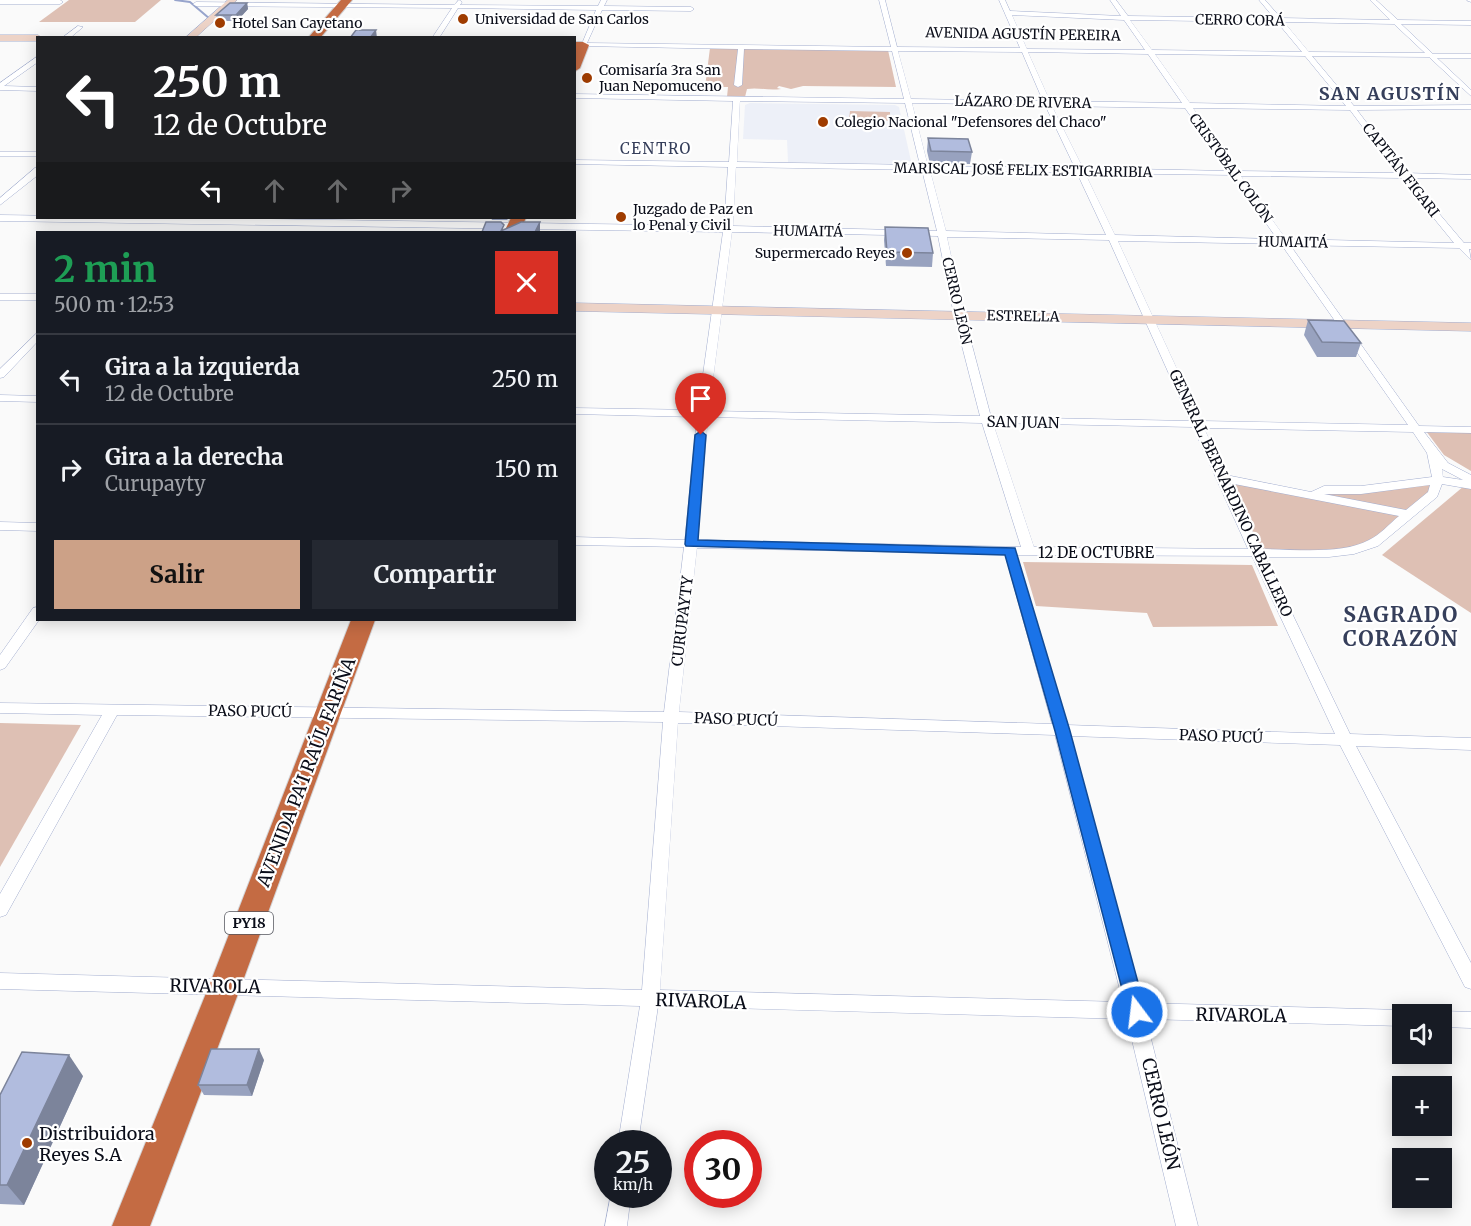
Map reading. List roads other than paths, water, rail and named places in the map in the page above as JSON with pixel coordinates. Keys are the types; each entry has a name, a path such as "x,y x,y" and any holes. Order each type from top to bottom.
{"highway":[{"path":"315,36 345,2"},
{"name":"AVENIDA PA'I RAÚL FARIÑA","path":"131,1226 225,986 363,621"}],"main road":[{"path":"191,36 231,2"},
{"path":"0,38 36,38"},
{"name":"ESTRELLA","path":"576,307 1471,327"}],"street":[{"path":"579,45 604,0"},
{"name":"CERRO LEÓN","path":"882,0 896,48 907,101 942,234 959,315 987,421 1029,551"},
{"name":"GENERAL BERNARDINO CABALLERO","path":"1002,0 1047,102 1151,319 1221,478 1345,740 1471,981"},
{"name":"CRISTÓBAL COLÓN","path":"1113,0 1433,453"},
{"name":"CAPITÁN FIGARI","path":"1262,0 1352,108 1403,176 1466,246 1471,257"},
{"path":"1372,0 1471,94"},
{"path":"2,2 60,2"},
{"path":"196,4 231,2 458,3 691,9"},
{"path":"436,36 458,3"},
{"name":"CERRO CORÁ","path":"1008,14 1471,23"},
{"path":"68,36 80,27"},
{"name":"AVENIDA AGUSTÍN PEREIRA","path":"579,45 1471,56"},
{"path":"738,85 741,46"},
{"path":"0,87 36,60"},
{"path":"0,87 36,88"},
{"name":"LÁZARO DE RIVERA","path":"576,96 1352,108 1471,107"},
{"name":"CURUPAYTY","path":"630,1130 650,999 671,717 703,413 715,311 728,229 737,99"},
{"path":"0,154 36,154"},
{"name":"MARISCAL JOSÉ FELIX ESTIGARRIBIA","path":"576,162 1471,177"},
{"path":"0,202 36,172"},
{"name":"HUMAITÁ","path":"0,218 36,218"},
{"path":"134,231 146,219"},
{"name":"HUMAITÁ","path":"146,219 310,220 1466,246"},
{"path":"0,297 36,297"},
{"path":"0,375 36,337"},
{"path":"0,398 36,399"},
{"name":"SAN JUAN","path":"576,411 1471,430"},
{"path":"1433,453 1444,465 1471,480"},
{"path":"1433,453 1438,480"},
{"path":"1221,478 1406,514"},
{"path":"1311,496 1324,490 1361,490 1438,480 1471,485"},
{"name":"12 DE OCTUBRE","path":"576,541 1010,551 1329,553 1354,550 1374,543 1406,514 1433,494 1438,480"},
{"path":"0,526 36,527"},
{"name":"CERRO LEÓN","path":"1010,551 1062,731 1137,1012 1187,1226"},
{"path":"0,665 36,614"},
{"name":"PASO PUCÚ","path":"0,708 671,717 1471,744"},
{"path":"0,910 113,709"},
{"name":"RIVAROLA","path":"0,981 1392,1018"},
{"path":"1452,1019 1471,1020"},
{"path":"616,1226 619,1208"}],"waterway":[{"path":"175,0 190,2 210,19"}],"place":[{"name":"Universidad de San Carlos","path":"463,19"},
{"name":"Hotel San Cayetano","path":"220,23"},
{"name":"Comisaría 3ra San Juan Nepomuceno","path":"587,78"},
{"name":"Colegio Nacional \"Defensores del Chaco\"","path":"823,122"},
{"name":"Juzgado de Paz en lo Penal y Civil","path":"621,217"},
{"name":"Supermercado Reyes","path":"907,253"},
{"name":"Distribuidora Reyes S.A","path":"27,1143"}],"district":[{"name":"SAN AGUSTÍN","path":"1390,93"},
{"name":"CENTRO","path":"656,148"},
{"name":"SAGRADO CORAZÓN","path":"1401,626"}]}
